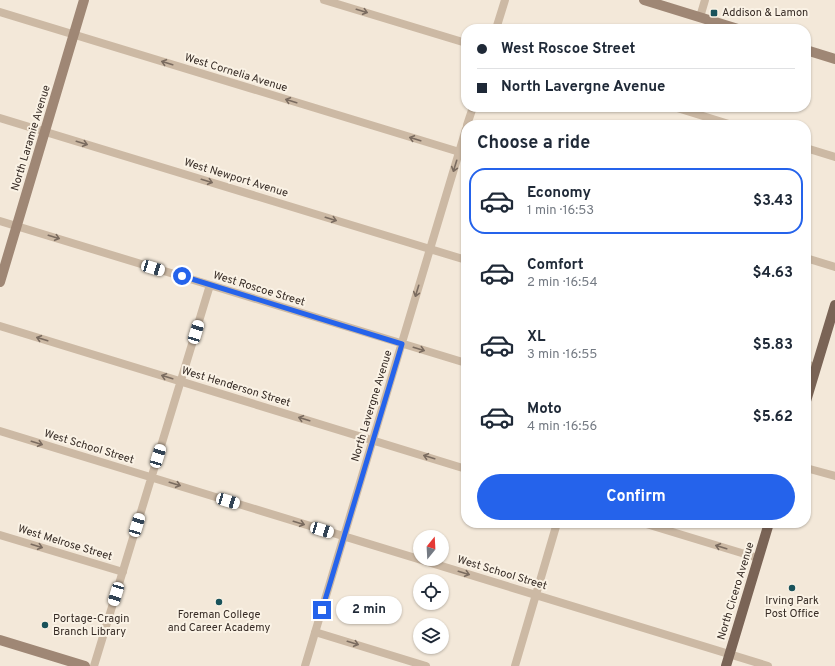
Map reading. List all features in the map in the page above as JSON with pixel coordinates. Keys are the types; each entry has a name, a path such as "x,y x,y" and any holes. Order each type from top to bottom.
{"main road":[{"path":"811,384 835,305"},
{"name":"North Cicero Avenue","path":"726,666 767,528"}],"street":[{"name":"North Laramie Avenue","path":"0,282 84,0"},
{"path":"324,0 461,41"},
{"path":"498,24 505,0"},
{"path":"644,0 722,24"},
{"path":"700,17 705,0"},
{"name":"West Cornelia Avenue","path":"0,12 461,152"},
{"path":"811,52 835,59"},
{"path":"690,112 716,120"},
{"name":"West Newport Avenue","path":"0,118 461,258"},
{"path":"811,150 835,157"},
{"name":"North Lavergne Avenue","path":"305,666 430,249 461,159"},
{"name":"West Roscoe Street","path":"0,221 461,362"},
{"path":"811,260 835,267"},
{"path":"94,666 210,285"},
{"name":"West Henderson Street","path":"0,326 461,467"},
{"path":"811,366 816,367"},
{"name":"West School Street","path":"0,431 768,666"},
{"path":"811,469 835,476"},
{"path":"515,666 556,528"},
{"path":"659,528 758,558"},
{"name":"West Melrose Street","path":"0,535 123,572"},
{"path":"315,632 426,666"},
{"path":"0,640 85,666"}],"place":[{"name":"Addison & Lamon","path":"714,13"},
{"name":"Irving Park Post Office","path":"792,588"},
{"name":"Foreman College and Career Academy","path":"219,602"},
{"name":"Portage-Cragin Branch Library","path":"45,625"}],"route":[{"path":"182,276 402,344 322,610"}]}
